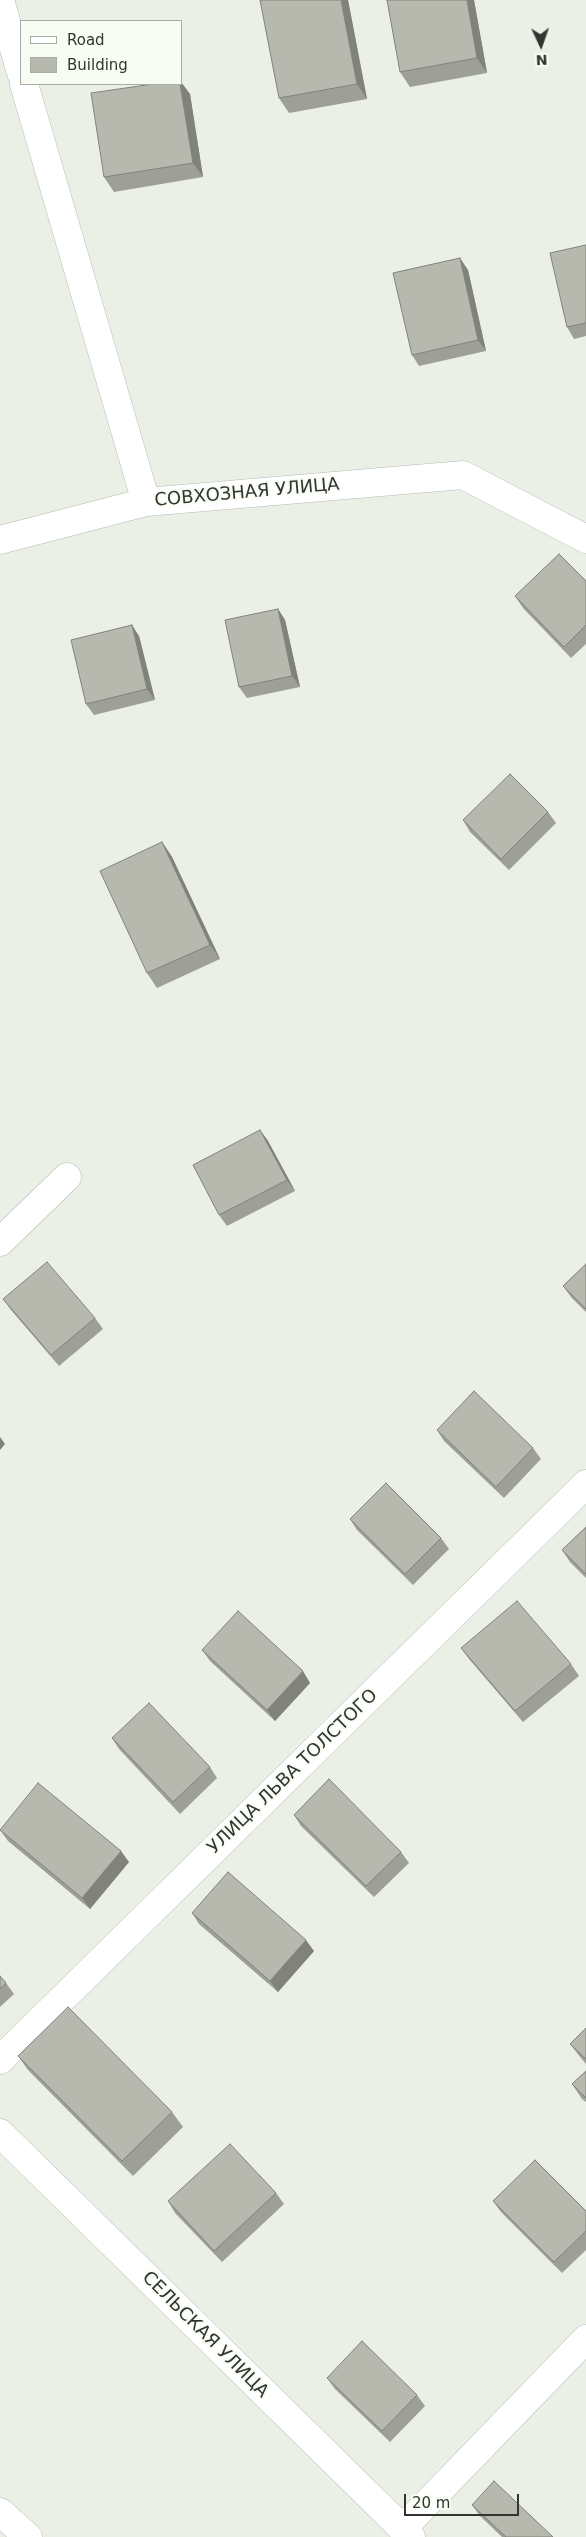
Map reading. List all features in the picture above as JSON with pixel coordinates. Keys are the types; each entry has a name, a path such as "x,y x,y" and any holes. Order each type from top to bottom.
{"street":[{"path":"0,0 20,70"},
{"name":"СОВХОЗНАЯ УЛИЦА","path":"24,85 146,502 463,475 586,539"},
{"path":"0,540 146,502"},
{"path":"0,1242 68,1177"},
{"name":"УЛИЦА ЛЬВА ТОЛСТОГО","path":"0,2060 586,1484"},
{"name":"СЕЛЬСКАЯ УЛИЦА","path":"0,2133 407,2533"},
{"path":"407,2533 586,2339"},
{"path":"0,2512 28,2537"}],"building":[{"path":"260,0 341,0 357,84 279,98"},
{"path":"387,0 467,0 477,58 400,72"},
{"path":"146,85 180,85 193,163 104,177 91,93"},
{"path":"586,245 586,323 567,327 550,253"},
{"path":"460,258 478,340 412,355 393,273"},
{"path":"559,554 586,581 586,625 564,647 515,596"},
{"path":"278,609 292,676 239,687 225,620"},
{"path":"132,625 147,689 86,704 71,640"},
{"path":"510,774 548,812 501,859 463,820"},
{"path":"162,842 210,945 147,973 100,871"},
{"path":"260,1130 287,1180 219,1215 193,1165"},
{"path":"47,1262 95,1318 51,1355 3,1299"},
{"path":"586,1264 586,1309 563,1286"},
{"path":"474,1391 533,1448 496,1487 437,1430"},
{"path":"386,1483 441,1538 405,1574 350,1519"},
{"path":"586,1527 586,1574 562,1550"},
{"path":"517,1601 571,1664 515,1711 461,1648"},
{"path":"238,1611 303,1671 267,1710 202,1650"},
{"path":"149,1703 210,1767 173,1802 112,1738"},
{"path":"329,1779 401,1852 366,1886 294,1815"},
{"path":"38,1783 121,1851 82,1898 0,1830"},
{"path":"228,1872 306,1940 270,1981 192,1913"},
{"path":"0,1976 6,1983 0,1989"},
{"path":"68,2007 172,2112 122,2161 18,2056"},
{"path":"586,2028 586,2059 570,2044"},
{"path":"586,2071 586,2098 572,2084"},
{"path":"230,2144 276,2193 214,2251 168,2201"},
{"path":"535,2160 586,2211 586,2231 554,2262 493,2201"},
{"path":"362,2341 417,2395 382,2431 327,2378"},
{"path":"494,2481 553,2537 506,2537 472,2505"}]}
